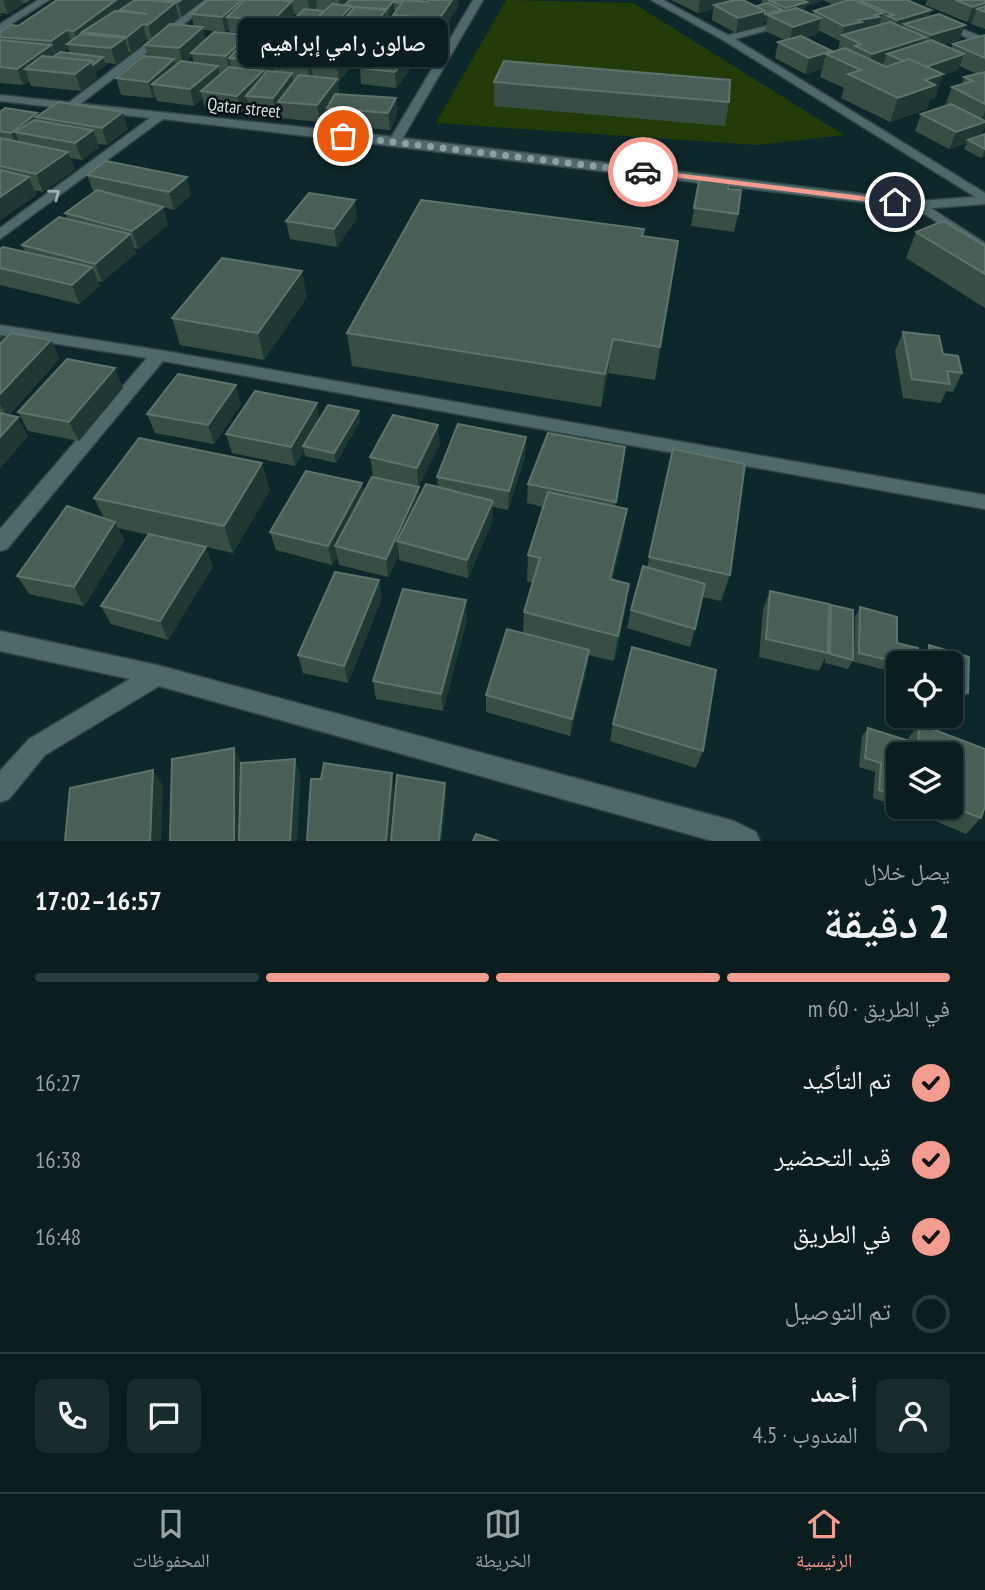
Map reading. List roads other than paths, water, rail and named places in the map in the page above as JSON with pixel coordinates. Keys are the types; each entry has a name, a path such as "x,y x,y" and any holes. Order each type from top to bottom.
{"street":[{"path":"0,28 44,0"},
{"path":"71,106 210,0"},
{"path":"395,141 478,0"},
{"path":"656,0 727,38 985,200"},
{"path":"727,38 804,18"},
{"path":"935,21 985,42"},
{"path":"175,29 188,31"},
{"path":"255,38 441,59"},
{"name":"Qatar street","path":"0,98 395,141 920,205 985,200"},
{"path":"0,235 160,116"},
{"path":"920,205 985,249"},
{"path":"0,330 159,355 985,502"},
{"path":"0,543 159,355"},
{"path":"0,641 158,676 734,834 747,841"},
{"path":"0,790 37,747 158,676"}],"place":[{"name":"صالون رامي إبراهيم","path":"343,136"}]}
